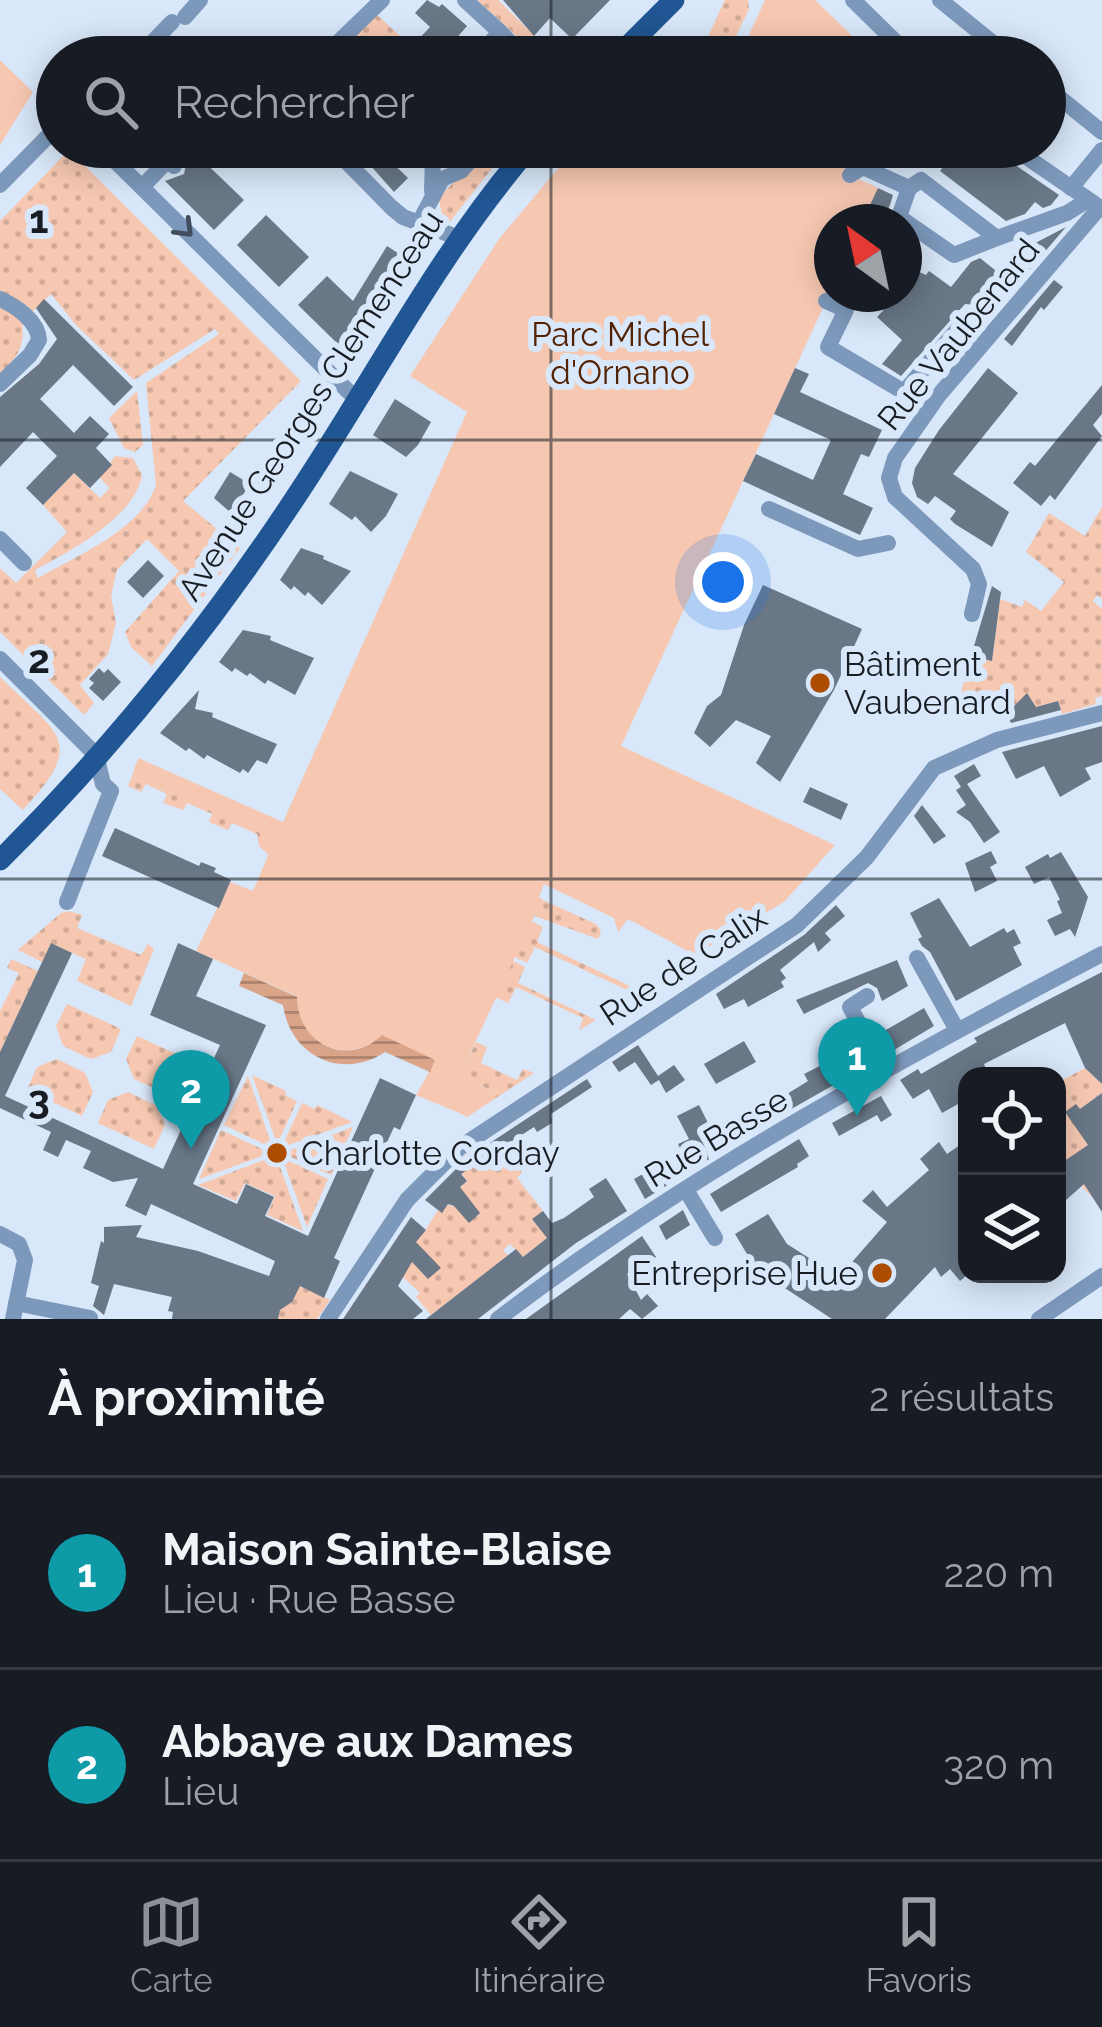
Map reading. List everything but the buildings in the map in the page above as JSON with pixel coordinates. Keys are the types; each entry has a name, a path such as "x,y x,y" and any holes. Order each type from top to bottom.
{"main road":[{"path":"637,36 674,0"},
{"name":"Avenue Georges Clemenceau","path":"0,860 164,680 236,584 459,238 514,168"}],"street":[{"path":"161,36 200,0"},
{"path":"345,36 382,0"},
{"path":"465,0 504,36"},
{"path":"853,0 890,36"},
{"path":"940,0 984,36"},
{"path":"496,36 500,32"},
{"path":"1066,103 1102,132"},
{"path":"0,185 36,148"},
{"path":"1071,188 1102,150"},
{"path":"123,168 357,400"},
{"path":"142,187 160,168"},
{"path":"352,168 404,217 459,238"},
{"path":"432,191 433,168"},
{"path":"420,220 432,191 461,168"},
{"path":"850,175 860,168"},
{"path":"864,168 909,188"},
{"path":"1042,168 1096,205"},
{"path":"997,238 921,180 909,188 899,217 954,255 1096,205"},
{"name":"Rue Vaubenard","path":"972,614 979,584 973,569 895,497 890,488 895,458 1096,205"},
{"path":"0,299 15,306 36,327 39,340 30,356 0,384"},
{"path":"845,312 827,347 904,392 970,315"},
{"path":"934,357 957,375"},
{"path":"769,508 858,550 888,543"},
{"path":"0,539 24,563"},
{"path":"0,658 96,755 103,784 111,791 67,902"},
{"name":"Rue de Calix","path":"328,1319 406,1200 459,1148 808,916 867,857 934,768 997,740 1102,713"},
{"path":"934,768 938,749"},
{"name":"Rue Basse","path":"498,1319 571,1263 884,1070 1102,954"},
{"path":"917,958 957,1030"},
{"path":"867,996 850,1007 884,1070"},
{"path":"686,1190 715,1238"},
{"path":"0,1234 23,1250 24,1271 15,1311 90,1318"},
{"path":"1039,1319 1102,1276"}],"green space":[{"path":"477,0 498,0 535,36 517,36"},
{"path":"725,0 748,0 749,9 736,36 708,36"},
{"path":"765,0 815,0 852,36 749,36"},
{"path":"375,13 400,36 353,36"},
{"path":"0,60 33,92 0,145"},
{"path":"52,168 87,168 301,381 183,501 240,548 152,666 131,647 125,632 179,571 147,539 117,570 111,596 116,623 108,654 80,685 94,703 84,715 0,632 0,568 16,583 67,532 43,505 74,473 100,498 110,488 100,478 115,456 133,458 142,475 137,490 99,531 35,570 38,578 106,540 137,515 156,485 146,383 219,334 215,329 134,380 51,294 31,313 0,291 0,221"},
{"path":"473,168 492,168 448,224 439,200"},
{"name":"Parc Michel d'Ornano","path":"558,168 846,168 844,172 878,188 870,204 814,204 814,312 821,312 621,746 835,845 784,902 695,955 628,919 618,932 614,918 544,884 542,899 460,1075 497,1094 464,1115 416,1095 429,1072 382,1036 353,1050 326,1046 305,1027 296,996 196,951 230,882 253,891 270,851 260,833 132,776 138,758 283,822 467,412 410,376 499,239"},
{"path":"0,304 22,319 23,329 19,350 0,374"},
{"path":"137,391 143,445 135,452 124,448 109,418"},
{"path":"1102,507 1102,599 1097,595 1093,601 1102,609 1102,696 1095,698 1096,704 1062,714 1058,701 1036,707 1029,697 1007,713 976,705 956,711 971,656 992,660 1000,599 1022,607 1025,600 1041,611 1064,582 1026,552 1049,513 1085,536"},
{"path":"0,677 58,739 55,768 23,810 0,789"},
{"path":"132,776 261,833 281,856 240,944 234,884 253,891 270,856 259,846 257,834 232,823 228,830 209,822 212,814 187,803 183,810 163,803 167,794 146,784 141,792 128,786"},
{"path":"536,897 596,924 601,931 598,939 521,911"},
{"path":"69,911 82,915 77,928 141,955 148,944 154,949 131,1006 77,981 86,959 51,944 42,962 18,950"},
{"path":"519,915 543,927 537,942 634,992 625,999 627,990 535,947 527,963 503,951"},
{"path":"501,955 525,967 518,983 596,1020 579,1030 583,1018 516,987 508,1003 484,992"},
{"path":"11,959 38,971 0,1052 0,1011 19,973 7,968"},
{"path":"67,1004 121,1029 111,1052 91,1059 63,1046 56,1026"},
{"path":"137,1036 194,1062 183,1085 163,1092 134,1079 126,1059"},
{"path":"476,1042 487,1047 481,1063 517,1080 523,1069 534,1073 467,1117 464,1115 496,1093 460,1075"},
{"path":"57,1059 85,1073 93,1092 82,1116 27,1090 37,1067"},
{"path":"1085,1068 1102,1084 1102,1093 1080,1109 1076,1104 1088,1145 1076,1154 1102,1191 1093,1198 1066,1170 1066,1078"},
{"path":"252,1075 297,1101 280,1138 275,1138"},
{"path":"248,1076 270,1140 264,1144 224,1125"},
{"path":"128,1092 157,1106 165,1125 154,1149 98,1123 108,1100"},
{"path":"302,1103 352,1122 289,1145 285,1140"},
{"path":"353,1127 331,1175 291,1157 291,1150"},
{"path":"221,1130 262,1149 262,1156 199,1179"},
{"path":"505,1147 522,1173 517,1178 543,1211 532,1220 548,1237 523,1257 510,1244 503,1250 518,1267 500,1262 431,1315 416,1297 420,1293 392,1267 438,1210 460,1200 460,1187 467,1181 454,1164 468,1152 477,1164"},
{"path":"264,1160 280,1167 303,1231 267,1215 275,1196 245,1183 236,1201 198,1185"},
{"path":"289,1161 328,1179 307,1227 285,1165"},
{"path":"287,1280 330,1300 317,1319 278,1319 276,1309 294,1298"}],"shaded area":[{"path":"244,973 297,997 305,1027 326,1046 354,1050 382,1035 435,1060 430,1072 385,1052 352,1064 320,1058 296,1038 283,1005 239,986"}],"place":[{"name":"Bâtiment Vaubenard","path":"820,683"},
{"name":"Maison Sainte-Blaise","path":"857,1116"},
{"name":"Abbaye aux Dames","path":"191,1149"},
{"name":"Charlotte Corday","path":"277,1153"},
{"name":"Entreprise Hue","path":"882,1273"}]}
